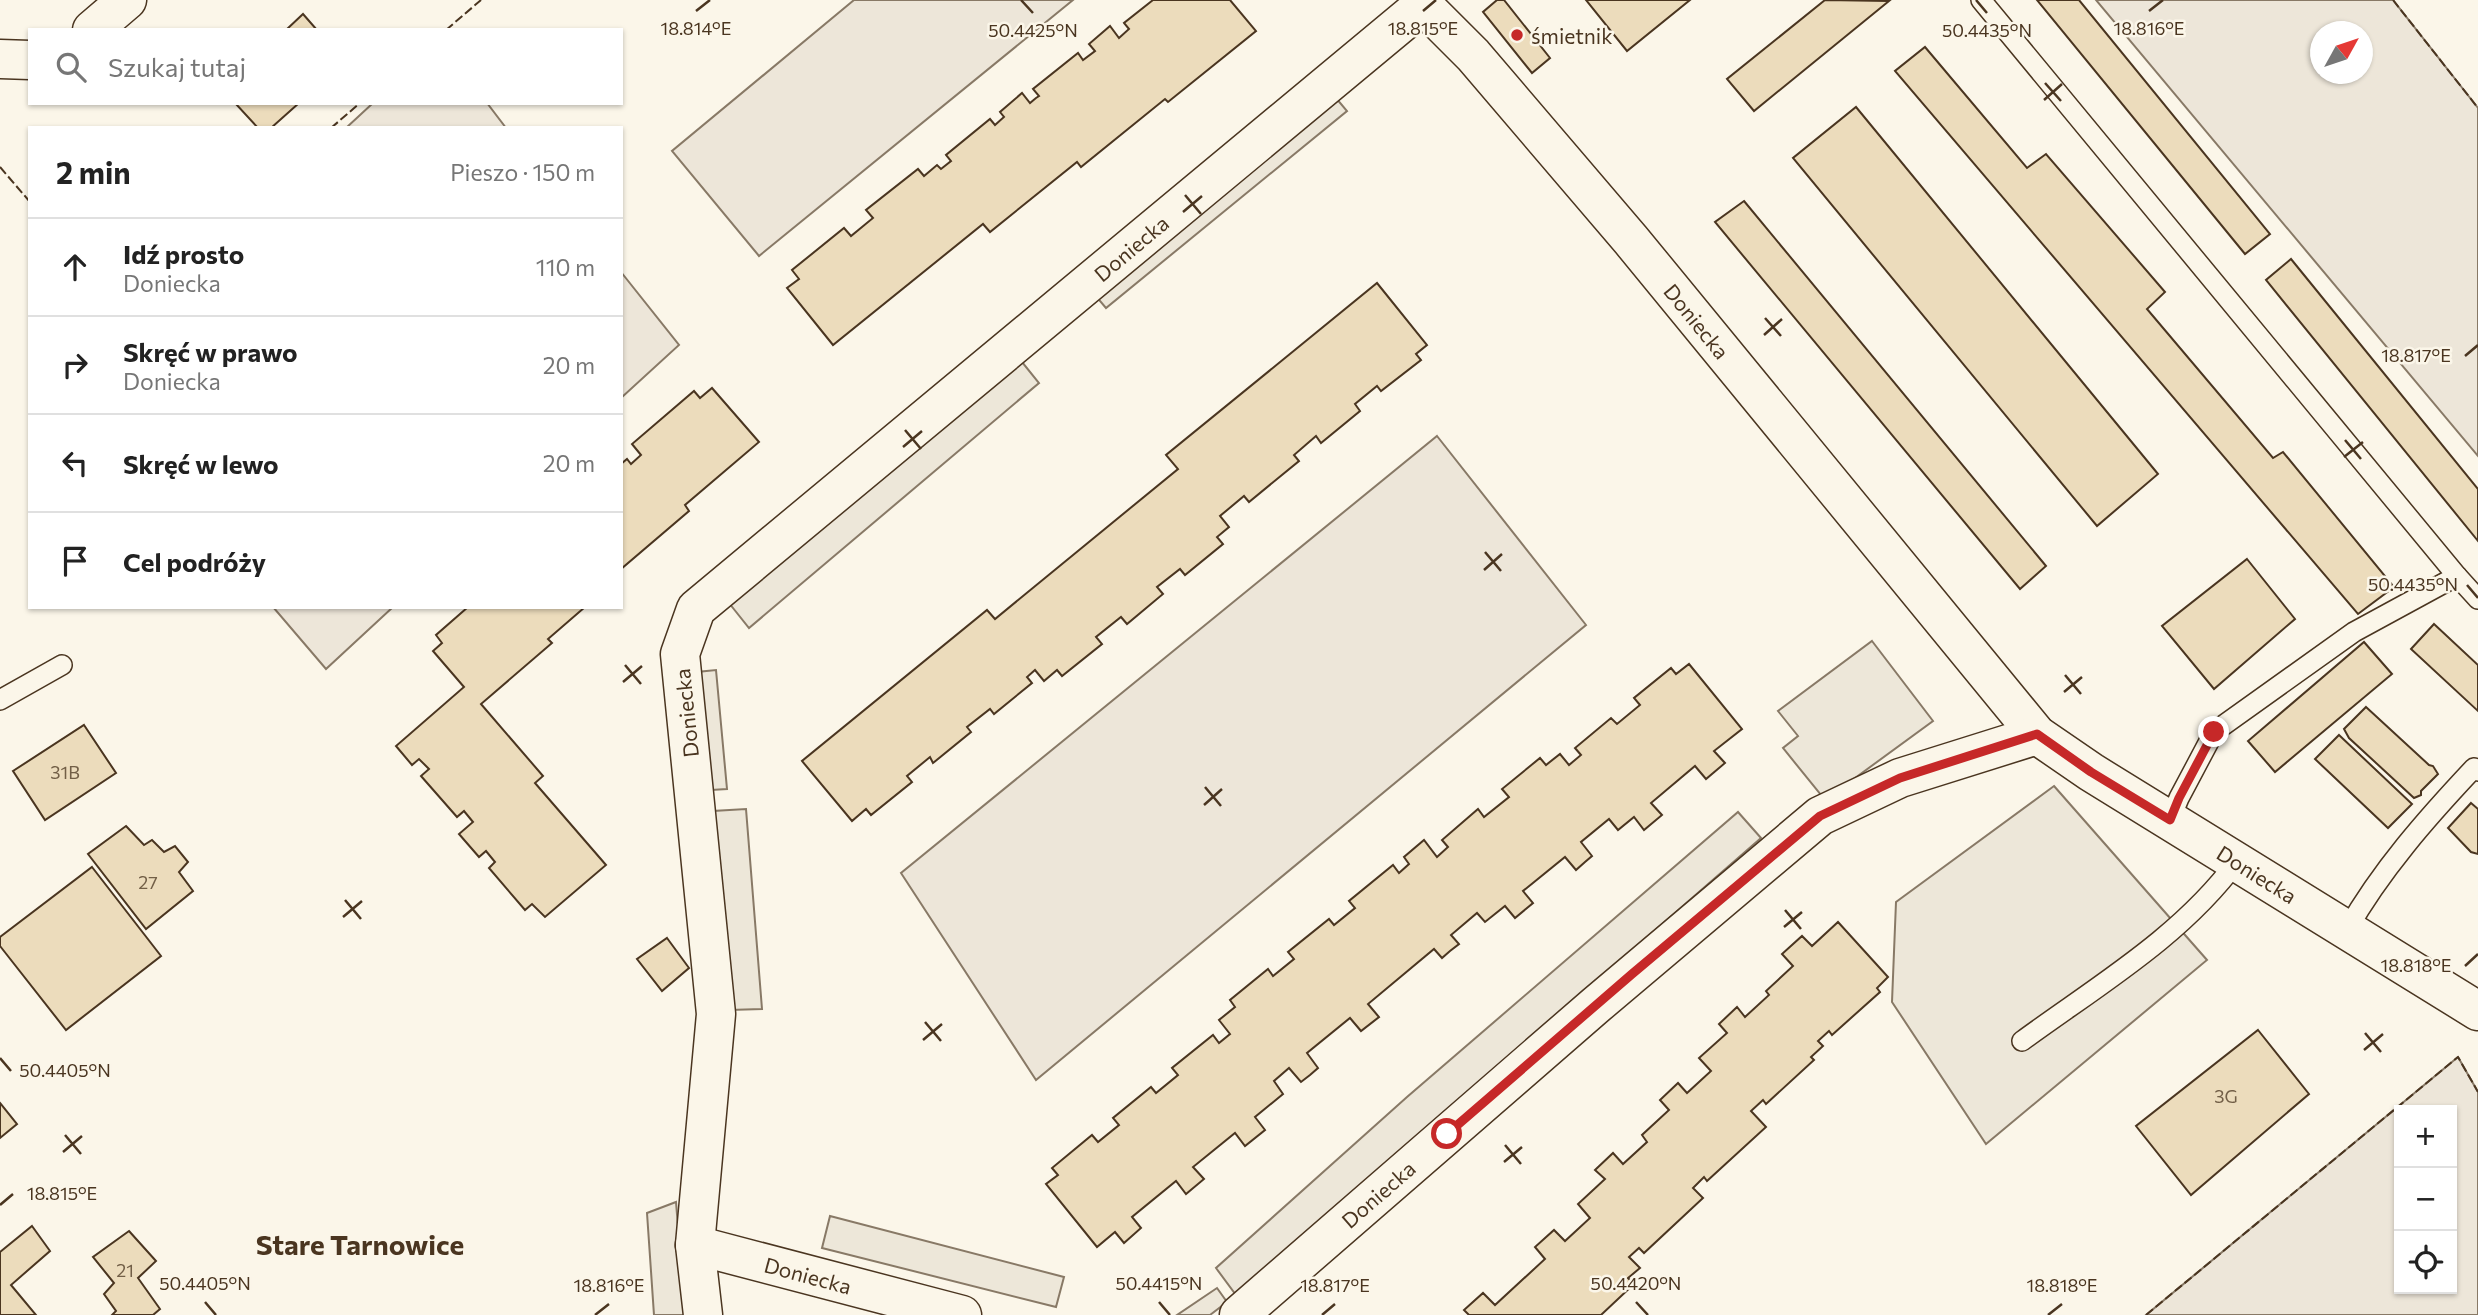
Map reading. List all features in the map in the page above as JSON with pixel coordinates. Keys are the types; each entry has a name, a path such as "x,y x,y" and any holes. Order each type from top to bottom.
{"street":[{"path":"94,28 127,0"},
{"name":"Doniecka","path":"703,1315 695,1245 716,1014 680,654 696,609 1423,5 1473,55 1631,240 2037,734 2091,772 2478,1012"},
{"path":"0,59 28,60"},
{"name":"Doniecka","path":"1239,1315 1595,1005 1820,816 1900,778 2037,734"},
{"name":"Doniecka","path":"695,1245 962,1315"}],"lane":[{"path":"1982,0 2456,576 2478,599"},
{"path":"2170,820 2214,732 2354,632 2456,576"},
{"path":"0,700 62,665"},
{"path":"2347,930 2420,825 2474,768 2478,771"},
{"path":"2022,1041 2175,929 2219,885 2237,861"}],"shaded area":[{"path":"854,0 1073,0 759,256 672,151"},
{"path":"2096,0 2393,0 2478,108 2478,456"},
{"path":"1336,98 1347,111 1106,308 1094,294"},
{"path":"371,105 489,105 504,126 348,126"},
{"path":"623,275 679,345 623,396"},
{"path":"1018,357 1039,383 749,628 729,603"},
{"path":"1437,436 1586,625 1036,1080 901,873"},
{"path":"275,609 391,609 326,669"},
{"path":"1872,641 1933,721 1825,800 1783,748 1798,736 1778,711"},
{"path":"716,670 727,789 711,790 697,672"},
{"path":"2054,786 2207,960 1986,1144 1892,1002 1896,902"},
{"path":"746,809 762,1009 729,1010 713,811"},
{"path":"1738,812 1761,838 1236,1295 1216,1268 1407,1097"},
{"path":"2458,1057 2478,1092 2478,1315 2146,1315 2394,1110 2394,1294 2457,1294 2457,1105 2400,1105"},
{"path":"676,1202 685,1315 654,1315 647,1213"},
{"path":"830,1216 1064,1277 1056,1307 822,1248"},
{"path":"1217,1288 1227,1302 1210,1315 1177,1315"}],"building":[{"path":"1153,0 1230,0 1256,31 1168,102 1165,99 1081,167 1077,162 990,232 983,224 833,345 787,288 799,279 792,270 844,228 851,236 873,218 866,210 918,169 924,176 937,165 941,169 951,161 946,155 990,119 995,125 1004,117 1000,112 1022,93 1030,103 1039,96 1033,89 1078,53 1083,60 1095,51 1089,44 1110,26 1119,38 1129,29 1124,23"},
{"name":"śmietnik","path":"1497,0 1504,0 1550,58 1532,73 1483,12"},
{"path":"1586,0 1690,0 1627,51"},
{"path":"1825,0 1889,1 1754,111 1727,79"},
{"path":"2037,0 2079,0 2270,234 2245,254"},
{"path":"303,14 315,28 288,28"},
{"path":"1925,47 2027,168 2046,154 2165,292 2147,309 2273,458 2283,452 2394,587 2358,614 1895,71"},
{"path":"237,105 297,105 273,126 256,126"},
{"path":"1856,107 2158,474 2097,526 1793,158"},
{"path":"1744,201 2046,566 2020,589 1715,222"},
{"path":"2291,259 2478,489 2478,541 2266,280"},
{"path":"1377,283 1427,345 1416,354 1421,360 1381,391 1377,386 1355,404 1360,411 1321,443 1316,436 1294,455 1299,461 1249,502 1244,496 1220,516 1229,527 1217,537 1223,544 1185,575 1180,569 1157,587 1163,594 1127,624 1121,617 1096,637 1102,644 1062,676 1057,670 1044,681 1035,670 1027,677 1032,683 994,714 990,709 967,727 971,732 933,763 930,757 907,776 912,782 871,815 866,809 852,821 802,761 987,610 995,619 1178,469 1166,455"},
{"path":"712,388 759,442 685,505 689,511 623,567 623,462 627,459 631,464 641,455 632,444 694,391 700,398"},
{"path":"2247,559 2295,619 2214,689 2162,626"},
{"path":"466,609 583,609 548,639 552,643 481,704 543,776 535,783 606,865 545,917 532,904 525,910 489,868 495,862 486,851 479,857 459,834 473,822 464,811 457,817 421,776 429,769 419,759 412,765 396,746 464,687 433,651 442,643 436,635"},
{"path":"2434,624 2478,665 2478,711 2411,649"},
{"path":"2364,642 2392,674 2275,772 2248,741"},
{"path":"1689,664 1742,729 1714,751 1725,763 1706,779 1695,766 1651,803 1662,815 1644,830 1634,817 1618,830 1609,819 1581,842 1592,856 1576,870 1565,857 1523,891 1533,903 1515,918 1505,906 1485,922 1477,913 1451,935 1459,944 1442,958 1434,949 1368,1004 1379,1017 1361,1031 1350,1018 1307,1053 1318,1068 1310,1075 1301,1082 1289,1068 1274,1081 1283,1094 1255,1117 1265,1130 1245,1146 1235,1133 1193,1167 1204,1179 1186,1194 1176,1181 1132,1217 1141,1228 1124,1243 1115,1232 1097,1247 1046,1184 1058,1175 1052,1168 1092,1135 1098,1142 1119,1125 1113,1118 1151,1087 1156,1093 1178,1075 1172,1068 1213,1035 1219,1043 1230,1034 1219,1020 1235,1007 1230,1000 1268,969 1273,976 1294,959 1288,952 1329,919 1334,925 1355,908 1349,901 1393,865 1399,873 1409,864 1404,857 1424,840 1437,857 1448,847 1442,840 1478,809 1484,817 1509,797 1502,789 1540,758 1546,765 1560,754 1569,765 1581,755 1575,748 1611,718 1617,724 1640,705 1634,698 1671,668 1676,674"},
{"path":"2366,707 2433,766 2438,774 2421,791 2421,795 2414,798 2349,738 2344,729"},
{"path":"84,725 116,773 45,820 13,771"},
{"path":"2339,735 2412,804 2388,828 2315,759"},
{"path":"2471,803 2478,809 2478,854 2471,852 2448,828"},
{"path":"126,826 144,845 152,840 164,852 175,846 188,862 179,872 193,891 146,929 88,854"},
{"path":"92,867 161,956 66,1030 0,946 0,937"},
{"path":"1838,922 1888,977 1877,988 1880,992 1832,1035 1829,1031 1818,1041 1823,1046 1811,1057 1814,1060 1766,1104 1763,1100 1751,1111 1766,1127 1707,1181 1704,1177 1693,1188 1703,1198 1644,1253 1639,1248 1629,1257 1640,1268 1628,1278 1634,1284 1601,1315 1469,1315 1464,1310 1483,1293 1495,1305 1545,1259 1535,1247 1554,1230 1565,1241 1590,1218 1578,1204 1605,1179 1595,1170 1613,1153 1623,1164 1647,1142 1642,1135 1669,1110 1660,1100 1678,1083 1687,1093 1711,1071 1699,1058 1727,1033 1719,1024 1737,1007 1745,1017 1769,995 1766,991 1793,966 1782,954 1802,936 1812,946"},
{"path":"667,938 689,968 662,991 637,959"},
{"path":"2258,1030 2309,1094 2191,1195 2136,1126"},
{"path":"0,1103 17,1124 0,1138"},
{"path":"32,1226 50,1251 11,1285 36,1315 0,1315 0,1252"},
{"path":"129,1231 156,1261 138,1278 160,1309 153,1315 112,1315 116,1311 104,1294 114,1283 93,1257"}],"fence":[{"path":"448,28 481,0"},
{"path":"2393,0 2478,108"},
{"path":"333,126 358,105"},
{"path":"0,167 28,200"},
{"path":"2146,1315 2458,1057 2478,1092"}],"place":[{"name":"śmietnik","path":"1517,35"}],"district":[{"name":"Stare Tarnowice","path":"360,1244"}],"route":[{"path":"1447,1134 1820,816 1900,778 2037,734 2091,772 2170,820 2214,732"}]}
